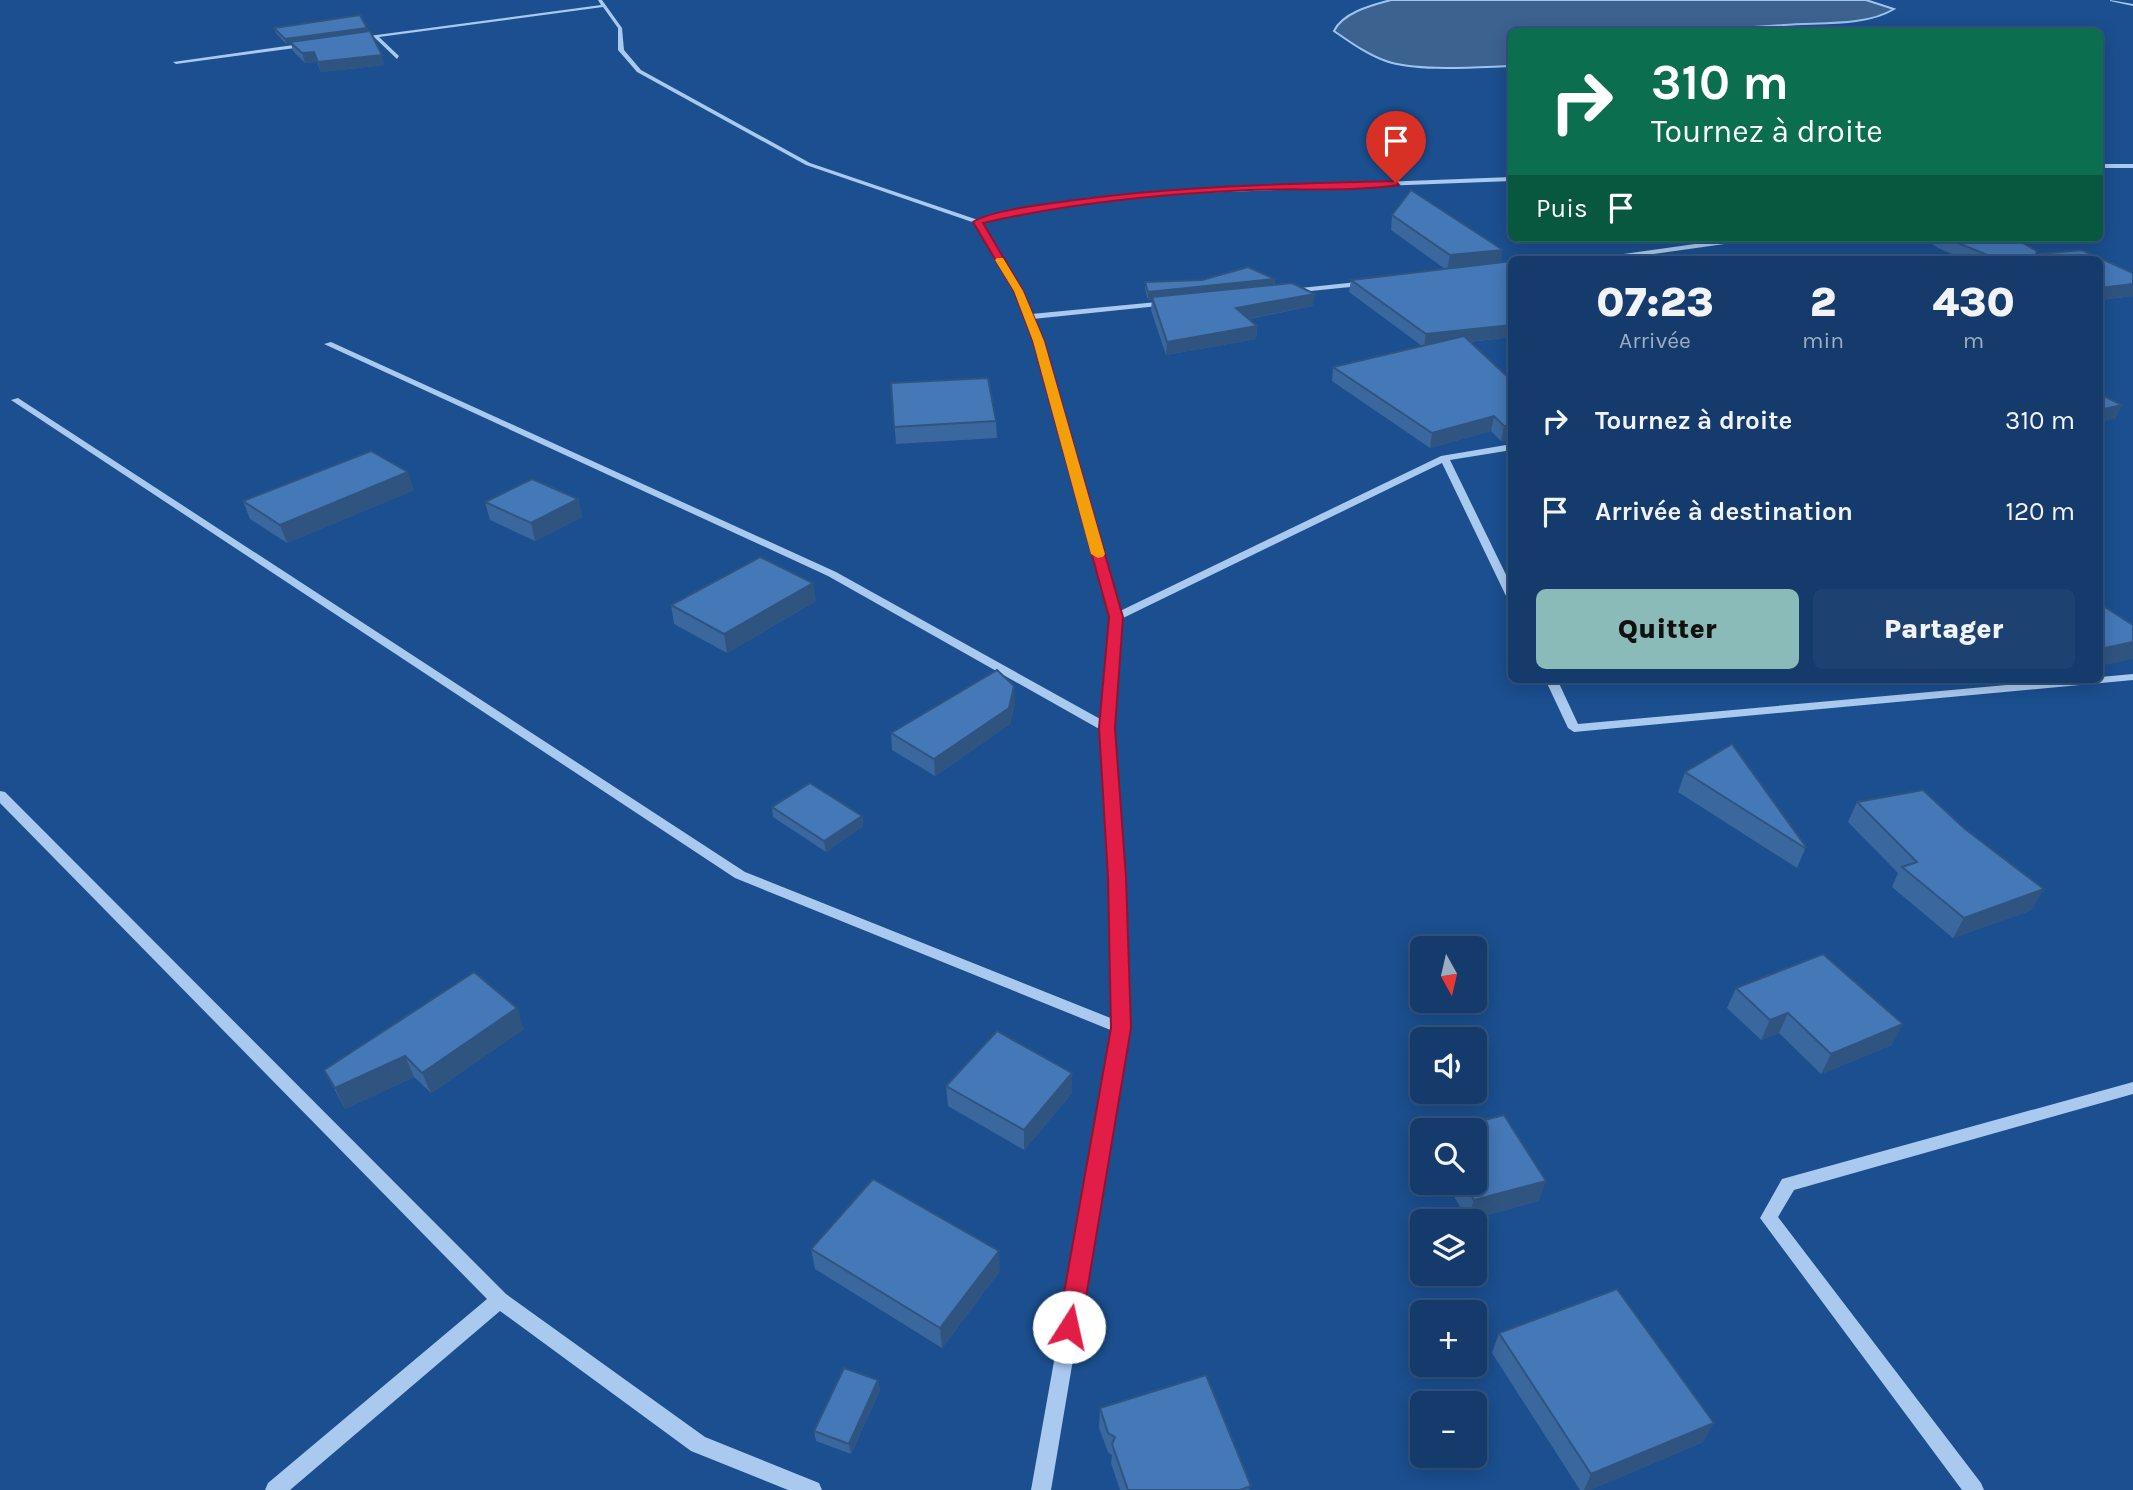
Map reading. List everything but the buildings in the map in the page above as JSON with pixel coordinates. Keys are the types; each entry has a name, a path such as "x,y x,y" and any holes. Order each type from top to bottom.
{"street":[{"path":"2112,0 2133,5"},
{"path":"349,39 601,3 620,28 621,50 639,71 808,164 978,222 1035,208 1171,192 1508,179"},
{"path":"375,36 397,57"},
{"path":"176,62 322,43"},
{"path":"2103,166 2133,166"},
{"path":"978,222 1018,291 1038,341 1116,617 1107,728 1117,877 1121,1028 1041,1490"},
{"path":"1624,256 1724,242"},
{"path":"1278,292 1374,282"},
{"path":"1029,317 1181,302"},
{"path":"328,344 831,574 1107,728"},
{"path":"15,401 740,875 1121,1028"},
{"path":"1116,617 1444,458 1508,448"},
{"path":"1444,458 1508,590"},
{"path":"2103,680 2133,677"},
{"path":"1553,683 1574,728 2067,683"},
{"path":"0,795 500,1300 698,1444 812,1490"},
{"path":"1973,1490 1769,1219 1788,1184 2133,1088"},
{"path":"275,1490 500,1300"}],"water":[{"path":"1391,0 1866,0 1894,9 1869,19 1840,23 1727,28 1508,28 1508,66 1448,68 1414,67 1386,61 1366,52 1334,31 1344,19 1367,7"}],"slow traffic":[{"path":"1000,260 1018,291 1038,341 1098,554"}],"route":[{"path":"1069,1327 1121,1028 1117,877 1107,728 1116,617 1038,341 1018,291 978,222 1035,208 1171,192 1396,183"}]}
